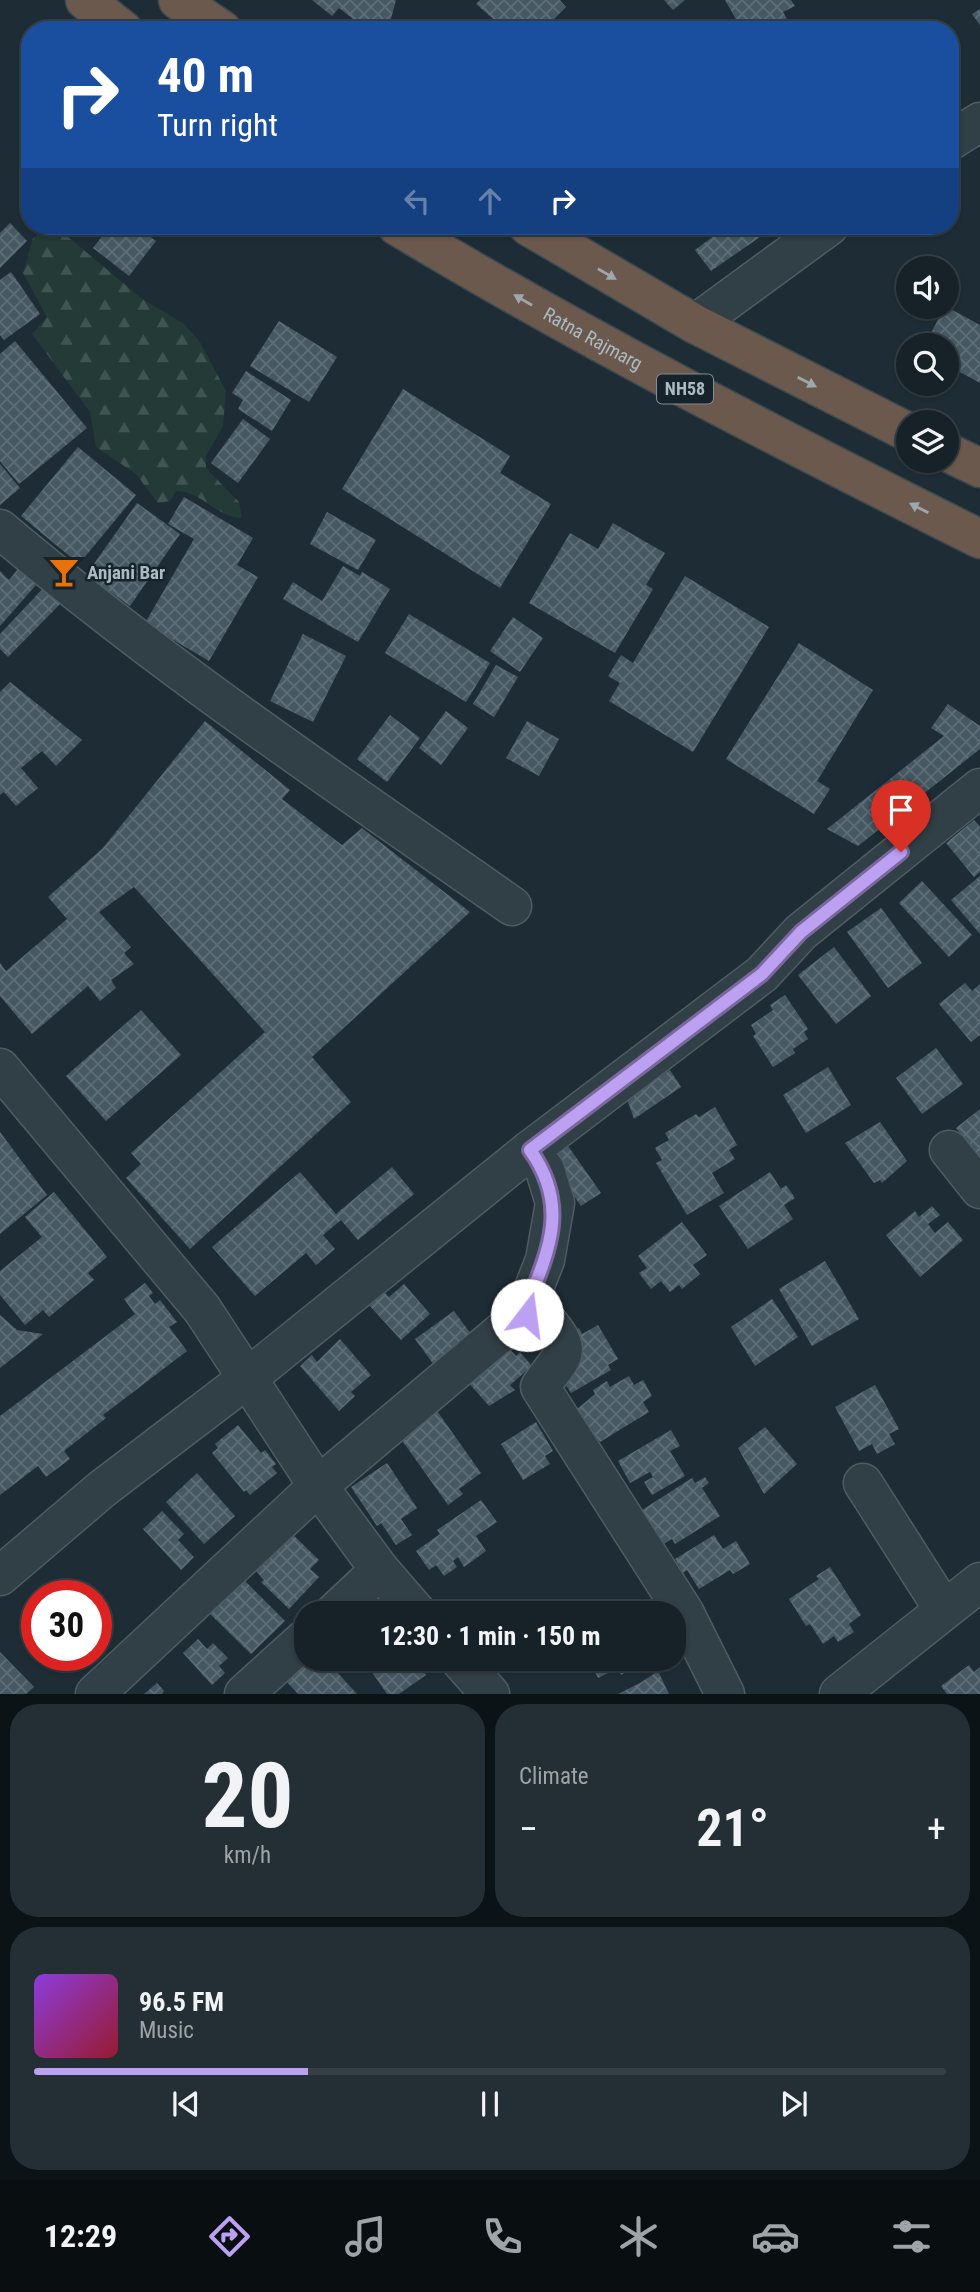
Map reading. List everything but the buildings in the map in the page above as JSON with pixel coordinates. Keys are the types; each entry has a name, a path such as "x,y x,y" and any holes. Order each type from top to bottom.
{"highway":[{"path":"85,0 112,21"},
{"path":"178,0 209,21"},
{"name":"Ratna Rajmarg","path":"412,235 749,424 980,539"},
{"path":"543,235 695,324 896,426"},
{"path":"959,458 980,468"}],"street":[{"path":"959,135 980,122"},
{"path":"695,324 817,235"},
{"path":"0,529 64,583 220,701 512,906"},
{"path":"0,1576 102,1489 245,1380 530,1150 762,974 801,932 980,788"},
{"path":"0,1068 202,1309 245,1380 317,1486 407,1601"},
{"path":"95,1693 317,1486 524,1312 545,1260 555,1203 545,1170 530,1150"},
{"path":"949,1150 980,1189"},
{"path":"524,1312 531,1317 542,1317 556,1331 563,1346 562,1360 540,1387 684,1612 724,1693"},
{"path":"863,1483 944,1610"},
{"path":"347,1601 380,1570"},
{"path":"839,1693 980,1582"},
{"path":"244,1693 294,1649"},
{"path":"468,1671 485,1692"}],"green space":[{"path":"38,235 67,236 141,298 184,324 200,342 226,391 223,426 206,456 206,468 239,502 242,518 225,514 185,492 176,491 170,501 158,503 136,474 96,447 90,412 32,334 47,317 23,273 33,238"}],"place":[{"name":"Anjani Bar","path":"64,572"}],"route":[{"path":"527,1315 524,1312 545,1260 555,1203 545,1170 530,1150 762,974 801,932 901,852"}]}
